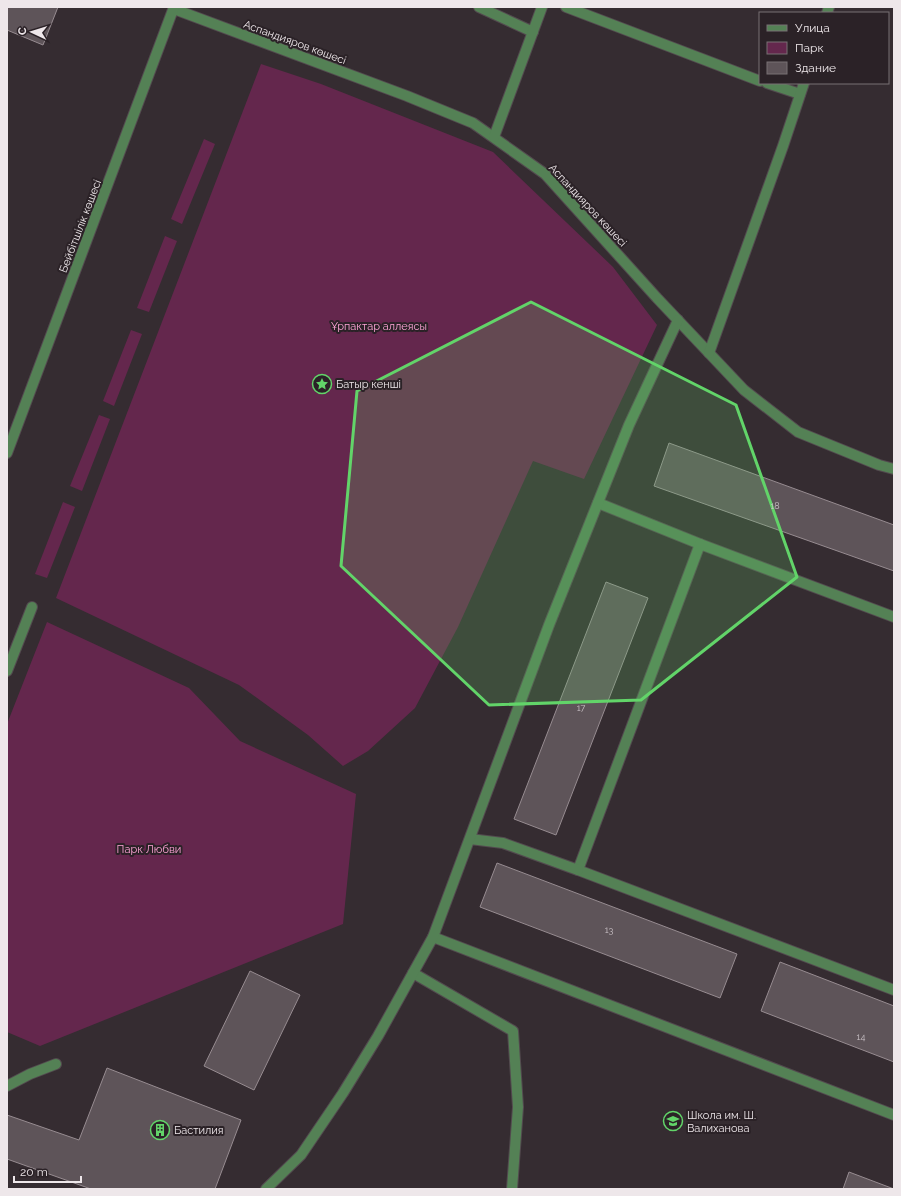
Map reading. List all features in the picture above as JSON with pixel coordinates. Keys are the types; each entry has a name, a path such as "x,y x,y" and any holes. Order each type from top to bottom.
{"street":[{"path":"479,7 533,32"},
{"path":"494,137 542,7"},
{"path":"566,7 759,81"},
{"name":"Аспандияров көшесі","path":"174,8 473,123 545,174 744,390 798,432 879,465 894,469"},
{"name":"Бейбітшілік көшесі","path":"7,453 174,8"},
{"path":"770,84 800,94"},
{"path":"709,353 804,84"},
{"path":"266,1189 301,1154 343,1093 378,1036 433,937 549,625 629,425 678,320"},
{"path":"598,503 700,544 894,617"},
{"path":"578,870 700,544"},
{"path":"7,671 32,607"},
{"path":"470,839 503,843 894,990"},
{"path":"433,937 894,1115"},
{"path":"413,973 513,1031 518,1107 512,1189"},
{"path":"7,1086 30,1074 56,1064"}],"highlighted area":[{"path":"531,302 736,405 797,577 641,700 489,705 341,566 357,391"}],"green space":[{"name":"Ұрпактар аллеясы","path":"261,64 321,84 493,152 613,267 657,325 584,479 533,461 458,627 415,708 368,751 343,766 308,735 239,685 56,598"},
{"path":"204,139 215,144 182,224 171,219"},
{"path":"165,236 177,241 149,312 137,308"},
{"path":"131,330 142,334 114,406 103,401"},
{"path":"99,415 110,419 82,491 70,486"},
{"path":"63,502 75,507 47,578 35,574"},
{"name":"Парк Любви","path":"47,622 189,688 240,741 356,794 343,924 40,1046 7,1032 7,724"}],"building":[{"path":"7,7 58,7 43,45 7,30"},
{"path":"669,443 894,525 894,571 654,486"},
{"path":"606,582 648,598 556,835 514,819"},
{"path":"497,863 737,954 720,998 480,907"},
{"path":"780,962 894,1006 894,1062 761,1011"},
{"path":"250,971 300,995 254,1090 204,1066"},
{"name":"Бастилия","path":"107,1068 241,1120 215,1189 91,1189 7,1159 7,1115 79,1140"},
{"path":"849,1172 894,1189 843,1189"}],"place":[{"name":"Батыр кенші","path":"322,384"},
{"name":"Школа им. Ш. Валиханова","path":"673,1121"},
{"name":"Бастилия","path":"160,1130"}]}
